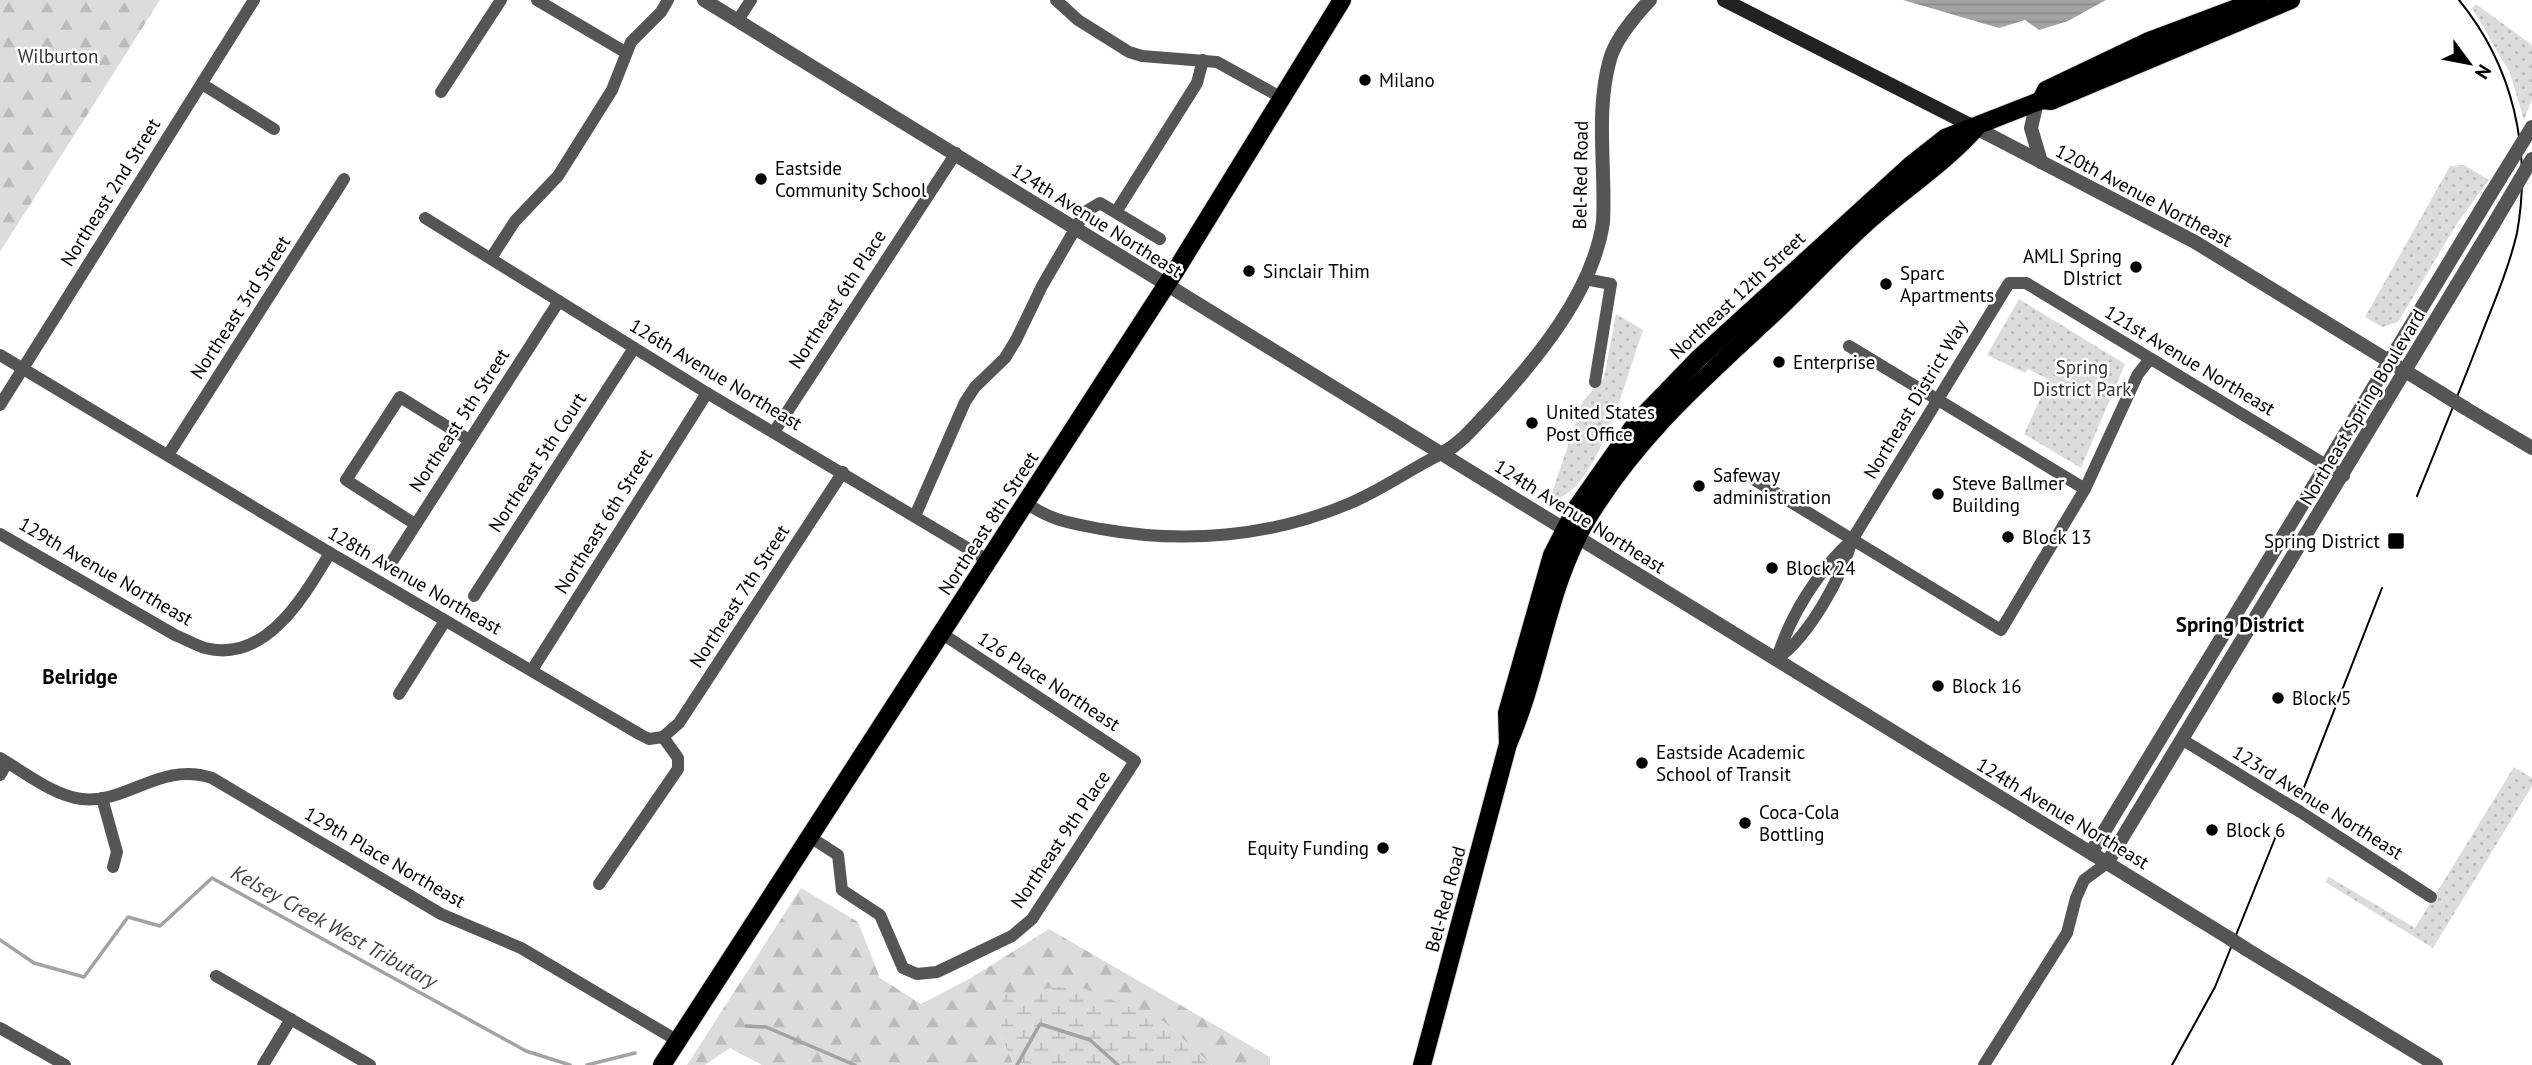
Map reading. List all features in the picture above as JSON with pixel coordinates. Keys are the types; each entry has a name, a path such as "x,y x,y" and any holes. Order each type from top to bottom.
{"main road":[{"name":"Northeast 8th Street","path":"662,1065 1166,286 1342,0"},
{"name":"120th Avenue Northeast","path":"1724,0 1976,128"},
{"name":"Northeast 12th Street","path":"2040,101 2046,90 2149,41 2258,0"},
{"name":"Northeast 12th Street","path":"1570,534 1610,470 1658,422 1705,365 1864,225 1956,150 1976,128 2040,101 2051,101 2291,0"},
{"name":"Bel-Red Road","path":"1422,1065 1507,744 1520,716 1570,534"}],"street":[{"name":"Northeast 2nd Street","path":"0,405 254,0"},
{"path":"441,92 501,0"},
{"path":"537,0 625,52"},
{"path":"492,258 515,221 558,176 612,90 625,52 668,0"},
{"name":"124th Avenue Northeast","path":"704,0 2436,1065"},
{"path":"738,20 751,0"},
{"path":"1056,0 1077,20 1129,52 1142,56 1203,60 1226,66 1282,98"},
{"name":"Bel-Red Road","path":"1443,453 1459,443 1529,366 1585,279 1600,240 1603,222 1603,95 1611,57 1632,21 1650,0"},
{"path":"1116,212 1196,83 1203,60"},
{"path":"202,84 274,129"},
{"path":"2040,101 2031,128 2040,162"},
{"name":"Northeast Spring Boulevard","path":"2091,853 2532,127"},
{"name":"120th Avenue Northeast","path":"1976,128 2195,242 2532,449"},
{"name":"Northeast 6th Place","path":"774,432 956,153"},
{"name":"Northeast Spring Boulevard","path":"2084,880 2107,863 2344,476 2532,159"},
{"name":"Northeast 3rd Street","path":"168,455 344,179"},
{"path":"915,516 965,402 975,387 1005,358 1042,286 1085,212 1100,203 1160,239"},
{"name":"126th Avenue Northeast","path":"425,218 707,393 844,472 989,561"},
{"path":"1585,279 1611,284 1595,382"},
{"name":"121st Avenue Northeast","path":"2014,282 2026,283 2344,476"},
{"name":"Northeast District Way","path":"1777,660 1796,645 1845,565 1852,540 2005,287 2014,282"},
{"name":"Northeast 5th Street","path":"393,560 559,302"},
{"path":"1849,346 2085,489"},
{"name":"Northeast 5th Court","path":"474,596 634,348"},
{"name":"128th Avenue Northeast","path":"0,355 641,735 649,739 663,737"},
{"path":"1753,479 2001,630 2085,489 2138,374 2150,359"},
{"name":"Northeast 6th Street","path":"532,670 707,393"},
{"path":"415,524 346,480 400,397 469,440"},
{"path":"1026,503 1051,519 1137,536 1228,536 1347,505 1384,488 1443,453"},
{"name":"Northeast 7th Street","path":"663,737 679,723 844,472"},
{"name":"129th Avenue Northeast","path":"0,534 175,635 206,648 234,650 264,637 285,619 301,601 330,553"},
{"path":"399,694 445,621"},
{"name":"126 Place Northeast","path":"941,633 1135,761"},
{"path":"600,884 678,769 678,758 663,737"},
{"name":"123rd Avenue Northeast","path":"2183,740 2431,897"},
{"path":"0,775 4,760 73,798 102,798 117,852 113,867"},
{"name":"Northeast 9th Place","path":"810,837 838,855 842,890 880,915 903,968 917,974 937,972 1012,936 1032,919 1135,761"},
{"name":"129th Place Northeast","path":"102,798 170,775 200,774 212,778 441,914 521,948 678,1041"},
{"path":"1984,1065 2067,933 2091,853"},
{"path":"216,976 370,1065"},
{"path":"263,1065 291,1019"},
{"path":"0,1028 65,1065"}],"green space":[{"name":"Wilburton","path":"0,0 160,0 0,252"},
{"path":"2476,4 2532,45 2532,99 2524,120 2510,73 2472,8"},
{"path":"2464,165 2489,180 2458,222 2398,322 2382,327 2365,317 2450,166"},
{"name":"Spring District Park","path":"2019,299 2125,364 2081,468 2024,434 2047,384 2046,378 2028,369 2025,373 1987,355"},
{"path":"1616,314 1643,330 1620,401 1596,456 1582,479 1567,494 1550,499 1583,401 1604,378"},
{"path":"2514,767 2532,778 2532,786 2433,948 2325,882 2329,877 2415,928"},
{"path":"801,888 858,922 880,978 921,1004 969,979 1049,929 1270,1057 1270,1065 1212,1065 1163,1021 1001,1036 1014,1065 762,1065 730,1048 705,1065 687,1065"},
{"path":"1076,985 1163,1021 1212,1065 1014,1065 1001,1036 1003,994"}],"shaded area":[{"path":"1903,0 2106,0 2068,21 2039,30 2025,20 1999,28"}],"waterway":[{"name":"Kelsey Creek West Tributary","path":"0,940 34,963 84,977 128,917 160,926 212,878 526,1051 570,1065"},
{"name":"Kelsey Creek West Tributary","path":"1017,1065 1040,1024 1090,1040 1118,1065"},
{"name":"Kelsey Creek West Tributary","path":"746,1026 766,1027 855,1065"},
{"name":"Kelsey Creek West Tributary","path":"587,1065 635,1053"}],"tram line":[{"path":"2417,496 2506,271 2517,233 2521,202 2522,170 2514,110 2493,52 2459,0"},
{"path":"2303,790 2382,588"},
{"path":"2172,1065 2215,987 2280,826"}],"place":[{"name":"Milano","path":"1365,80"},
{"name":"Eastside Community School","path":"761,179"},
{"name":"AMLI Spring DIstrict","path":"2136,267"},
{"name":"Sinclair Thim","path":"1249,271"},
{"name":"Sparc Apartments","path":"1886,284"},
{"name":"Enterprise","path":"1779,362"},
{"name":"United States Post Office","path":"1532,423"},
{"name":"Safeway administration","path":"1699,486"},
{"name":"Steve Ballmer Building","path":"1938,494"},
{"name":"Block 13","path":"2008,537"},
{"name":"Spring District","path":"2396,541"},
{"name":"Block 24","path":"1772,568"},
{"name":"Block 16","path":"1938,686"},
{"name":"Block 5","path":"2278,698"},
{"name":"Eastside Academic School of Transit","path":"1642,763"},
{"name":"Coca-Cola Bottling","path":"1745,823"},
{"name":"Block 6","path":"2212,830"},
{"name":"Equity Funding","path":"1383,848"}],"district":[{"name":"Spring District","path":"2240,625"},
{"name":"Belridge","path":"80,677"}]}
